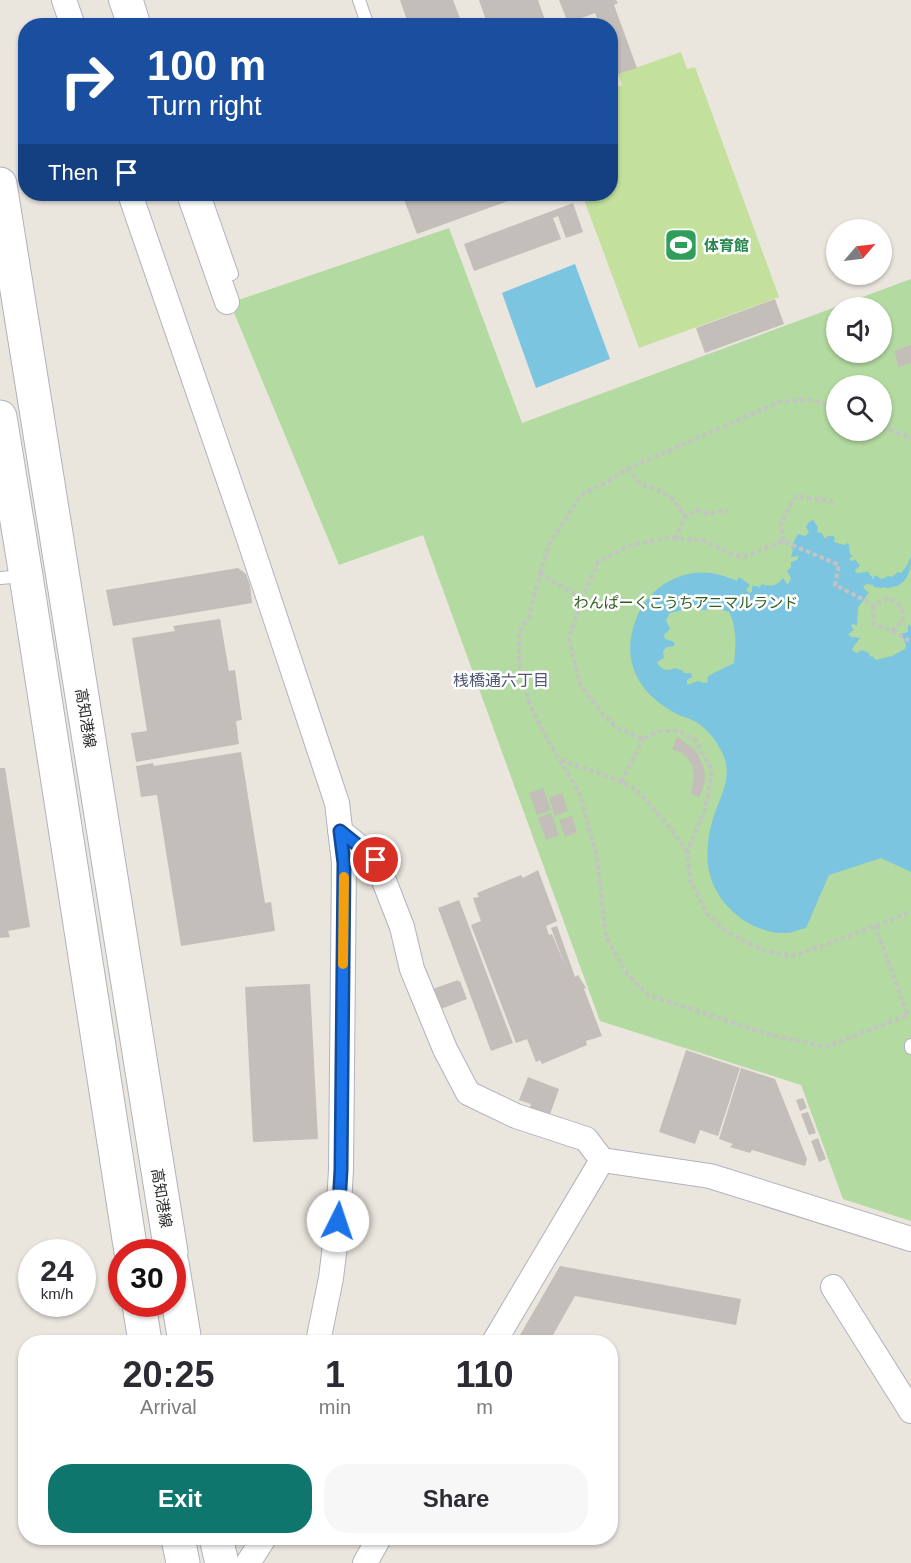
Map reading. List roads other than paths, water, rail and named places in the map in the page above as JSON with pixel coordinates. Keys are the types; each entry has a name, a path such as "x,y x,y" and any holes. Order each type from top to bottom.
{"main road":[{"name":"高知港線","path":"0,184 169,1239"},
{"path":"0,417 13,577 129,1239"},
{"path":"141,1317 144,1335"},
{"path":"181,1317 184,1335"},
{"path":"179,1545 183,1563"},
{"path":"218,1545 222,1563"}],"street":[{"path":"64,0 70,18"},
{"path":"121,0 127,18"},
{"path":"132,201 242,516 337,803 344,863 341,1170 331,1278 319,1335"},
{"path":"191,201 227,302"},
{"path":"340,831 376,860 402,927 412,969 445,1049 468,1094 516,1116 586,1139 602,1160 710,1176 911,1239"},
{"path":"498,1335 602,1160"},
{"path":"833,1287 911,1411"},
{"path":"248,1563 260,1545"},
{"path":"365,1563 375,1545"}],"lane":[{"path":"136,0 142,18"},
{"path":"359,0 365,18"},
{"path":"206,201 232,274"}],"water":[{"path":"575,264 610,359 536,388 502,293"},
{"path":"813,520 818,527 817,532 822,533 824,538 833,536 834,542 844,545 847,543 850,554 854,557 850,557 850,560 855,559 860,566 855,570 856,573 868,572 874,580 874,575 882,579 892,577 898,572 901,573 911,557 910,569 903,582 886,588 867,584 863,586 869,592 858,608 857,626 851,625 854,630 848,634 851,637 860,638 852,649 853,651 857,653 862,650 876,660 892,656 905,649 902,633 908,632 908,625 911,626 911,872 881,858 829,875 806,928 782,933 762,929 743,920 719,896 710,873 707,849 712,822 726,782 724,757 713,737 705,729 694,721 675,713 651,696 636,674 630,648 636,619 643,606 657,589 676,578 692,573 722,575 737,581 739,577 750,585 746,590 749,593 752,592 752,586 759,588 762,584 774,585 783,578 787,584 789,583 791,578 787,571 791,567 791,562 797,560 799,556 791,557 793,549 791,547 798,534 805,536 809,533 806,527","holes":["691,608 705,610 717,608 729,612 735,631 734,663 709,676 708,682 698,681 687,685 687,680 692,677 691,673 684,673 675,668 664,670 657,662 664,658 663,651 667,647 674,646 675,643 665,639 664,635 670,629 666,620 670,613"]}],"place":[{"name":"体育館","path":"681,245"}],"district":[{"name":"桟橋通六丁目","path":"501,680"}],"park label":[{"name":"わんぱーくこうちアニマルランド","path":"686,602"}]}
